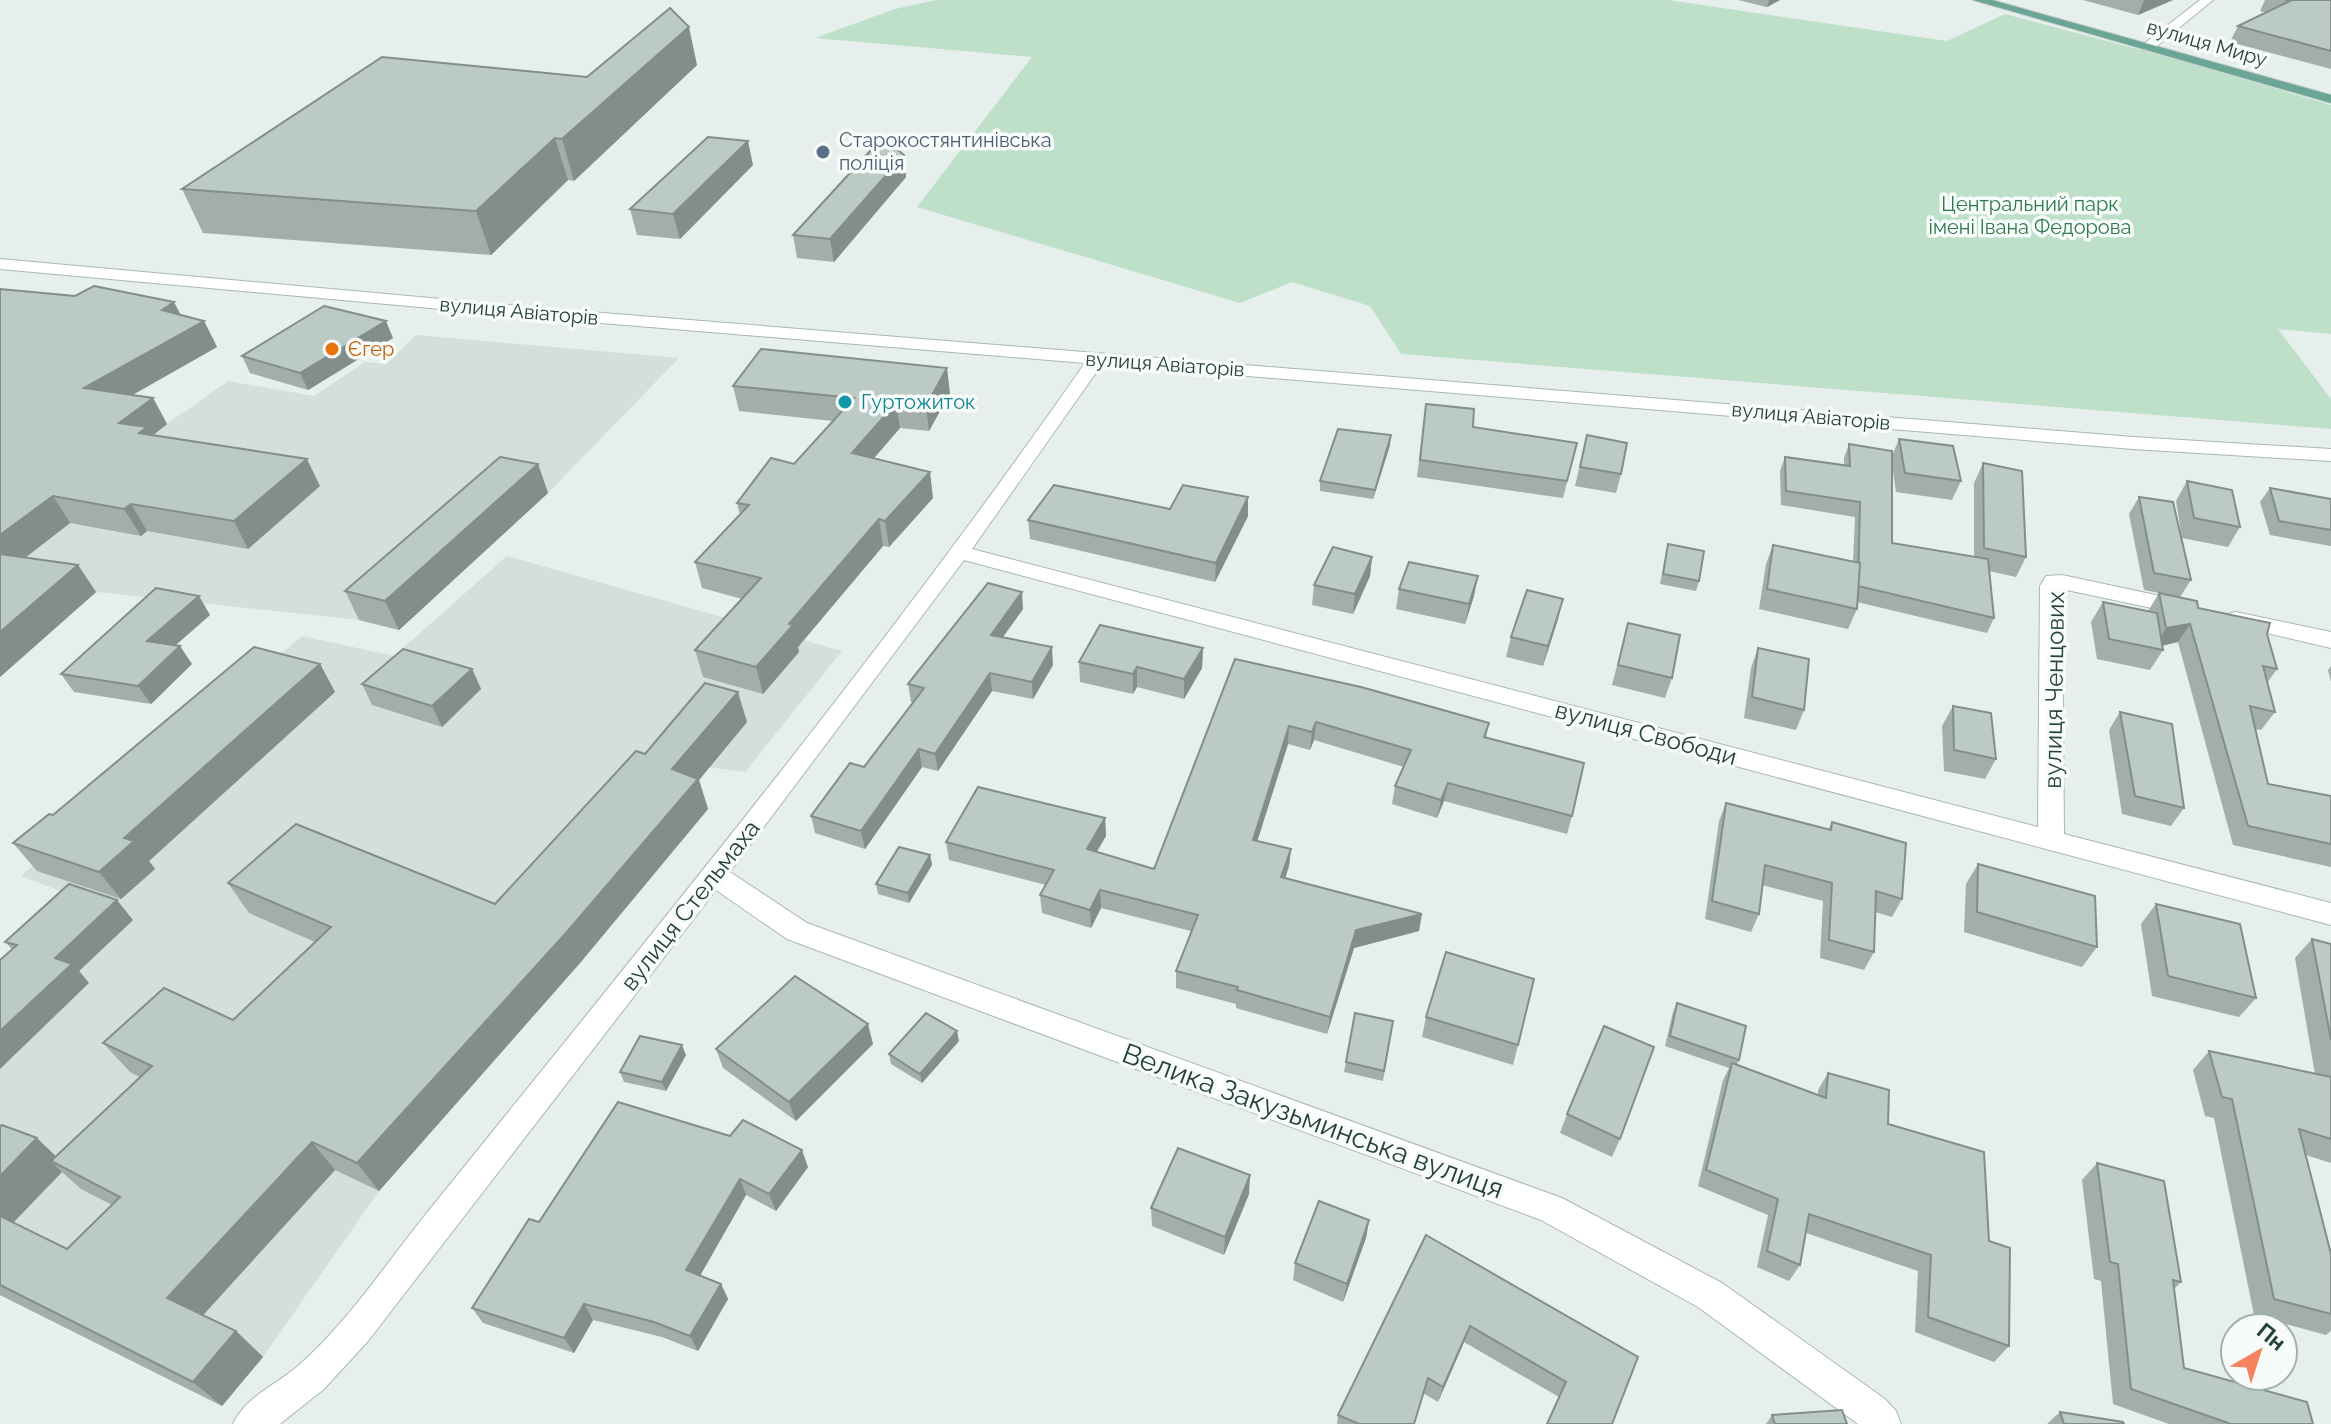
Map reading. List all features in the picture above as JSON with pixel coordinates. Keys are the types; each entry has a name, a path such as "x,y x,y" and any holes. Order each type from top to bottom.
{"main road":[{"name":"вулиця Миру","path":"1979,0 2331,99"}],"street":[{"path":"2148,47 2207,0"},
{"name":"вулиця Авіаторів","path":"0,264 1097,359 2117,441 2331,455"},
{"name":"вулиця Стельмаха","path":"251,1424 312,1377 356,1329 714,875 961,553 1097,359"},
{"name":"вулиця Свободи","path":"961,553 2331,914"},
{"name":"вулиця Ченцових","path":"2051,840 2051,586 2054,581 2331,640"},
{"name":"Велика Закузьминська вулиця","path":"714,875 797,931 1551,1209 1710,1295 1872,1412 1883,1424"}],"shaded area":[{"path":"416,335 679,358 548,493 399,630 359,620 97,592 27,653 0,399 167,424 228,381 314,396 365,362 386,364"},
{"path":"507,556 842,651 745,772 706,767 686,791 708,809 580,963 379,1191 263,1357 222,1406 0,1295 0,977 76,897 21,876 302,636 394,656"}],"green space":[{"name":"Центральний парк імені Івана Федорова","path":"936,0 1668,0 1947,41 2005,14 2179,60 2331,105 2331,334 2278,329 2331,399 2331,429 1401,354 1370,306 1292,282 1240,303 917,207 1032,57 815,38 895,9"}],"building":[{"path":"2285,0 2331,0 2331,51 2238,26 2290,1"},
{"path":"670,8 689,27 562,139 555,138 476,211 182,189 382,57 587,77"},
{"path":"708,137 748,141 673,214 630,209"},
{"path":"883,137 904,155 830,239 793,235"},
{"path":"94,286 174,302 162,310 204,321 84,388 153,398 119,423 147,427 139,433 307,459 234,521 131,504 124,509 53,496 0,535 0,289 75,296"},
{"path":"324,306 386,321 300,373 242,356"},
{"path":"761,349 947,368 926,406 896,403 852,453 930,472 885,521 879,519 756,667 695,650 761,578 695,562 749,505 737,503 771,458 794,464 854,398 733,386"},
{"path":"1426,404 1474,409 1473,427 1577,443 1567,481 1420,460"},
{"path":"1338,429 1391,435 1375,490 1320,481"},
{"path":"1587,435 1627,443 1621,474 1580,467"},
{"path":"1899,439 1953,446 1961,481 1905,473"},
{"path":"1849,444 1892,451 1892,543 1988,559 1994,618 1858,586 1860,502 1786,491 1785,457 1850,466"},
{"path":"500,457 538,464 385,601 345,591"},
{"path":"1983,463 2022,471 2026,557 1984,548"},
{"path":"2187,481 2232,490 2240,527 2194,518"},
{"path":"1054,485 1170,509 1183,485 1248,497 1216,563 1028,520"},
{"path":"2270,488 2331,499 2331,530 2279,521"},
{"path":"2139,497 2173,502 2191,580 2154,573"},
{"path":"1668,544 1704,551 1699,581 1663,574"},
{"path":"1773,545 1860,563 1857,609 1767,589"},
{"path":"1333,547 1372,557 1355,594 1314,585"},
{"path":"0,554 78,565 0,632"},
{"path":"1409,562 1478,576 1469,604 1399,589"},
{"path":"988,583 1022,592 991,635 1052,647 1032,682 990,673 935,754 919,749 861,831 811,816 850,763 864,767 924,688 908,684"},
{"path":"156,588 199,596 147,641 180,646 138,686 61,674"},
{"path":"1527,590 1563,599 1548,646 1511,637"},
{"path":"2159,593 2197,601 2198,608 2270,623 2267,634 2277,669 2263,666 2275,712 2250,706 2268,784 2331,796 2331,844 2248,826 2190,624 2166,628"},
{"path":"2103,602 2157,613 2163,650 2109,639"},
{"path":"1628,623 1680,635 1672,678 1618,665"},
{"path":"1100,625 1203,648 1184,679 1137,667 1133,674 1079,662"},
{"path":"254,647 320,664 124,838 134,841 99,872 13,843 49,814 53,815"},
{"path":"1758,648 1809,659 1804,710 1752,697"},
{"path":"403,649 472,669 432,706 362,684"},
{"path":"1235,659 1361,687 1489,723 1484,737 1584,763 1572,816 1448,783 1441,800 1395,786 1411,750 1316,722 1312,732 1289,726 1253,840 1291,849 1281,877 1422,914 1356,930 1330,1017 1237,990 1238,987 1176,971 1198,915 1100,890 1090,910 1040,895 1054,870 946,842 978,787 1105,818 1087,849 1154,869"},
{"path":"705,683 738,692 672,769 698,779 566,933 357,1163 312,1142 167,1298 236,1331 193,1382 0,1285 0,1216 67,1249 120,1197 51,1161 152,1066 103,1043 164,988 233,1020 331,927 228,883 296,824 495,904 636,751 645,754"},
{"path":"1953,706 1991,713 1996,759 1954,750"},
{"path":"2120,712 2172,724 2184,808 2135,796"},
{"path":"1726,803 1831,830 1832,822 1906,843 1902,899 1876,891 1874,952 1829,940 1832,883 1765,865 1759,914 1712,901"},
{"path":"899,847 930,855 908,893 876,884"},
{"path":"1978,864 2095,896 2097,947 1977,912"},
{"path":"69,884 117,900 55,958 72,964 0,1031 0,960 17,945 5,942"},
{"path":"2156,904 2240,924 2256,998 2168,976"},
{"path":"2312,939 2331,944 2331,1040"},
{"path":"1446,952 1534,979 1518,1045 1426,1017"},
{"path":"795,976 868,1024 789,1102 716,1049"},
{"path":"1677,1003 1746,1026 1739,1060 1670,1036"},
{"path":"926,1013 957,1031 920,1074 889,1054"},
{"path":"1355,1013 1393,1021 1384,1071 1346,1062"},
{"path":"1604,1026 1654,1047 1620,1139 1567,1114"},
{"path":"640,1036 682,1045 662,1082 620,1072"},
{"path":"2209,1051 2331,1077 2331,1139 2299,1129 2331,1254 2331,1314 2274,1299 2232,1099 2222,1097"},
{"path":"1732,1063 1826,1098 1828,1073 1889,1090 1888,1124 1984,1152 1989,1241 2010,1248 2009,1346 1928,1317 1931,1255 1809,1214 1800,1265 1767,1251 1778,1199 1706,1170"},
{"path":"618,1102 730,1136 743,1120 802,1150 769,1194 740,1179 686,1270 721,1284 690,1336 654,1322 584,1304 564,1338 472,1308 529,1219 539,1222"},
{"path":"0,1126 37,1138 0,1176"},
{"path":"1178,1148 1250,1175 1225,1237 1151,1208"},
{"path":"2097,1163 2164,1181 2181,1282 2173,1280 2184,1368 2219,1378 2219,1392 2271,1392 2307,1402 2313,1424 2231,1424 2131,1389 2118,1264 2110,1262"},
{"path":"1319,1201 1369,1220 1347,1284 1295,1263"},
{"path":"1426,1235 1638,1357 1612,1424 1547,1424 1566,1382 1470,1326 1443,1387 1428,1378 1414,1424 1359,1424 1338,1415"},
{"path":"1842,1410 1847,1424 1775,1424 1772,1415"},
{"path":"2060,1412 2123,1422 2124,1424 2064,1424"}],"place":[{"name":"Старокостянтинівська поліція","path":"823,152"},
{"name":"Єгер","path":"332,349"},
{"name":"Гуртожиток","path":"845,402"}]}
